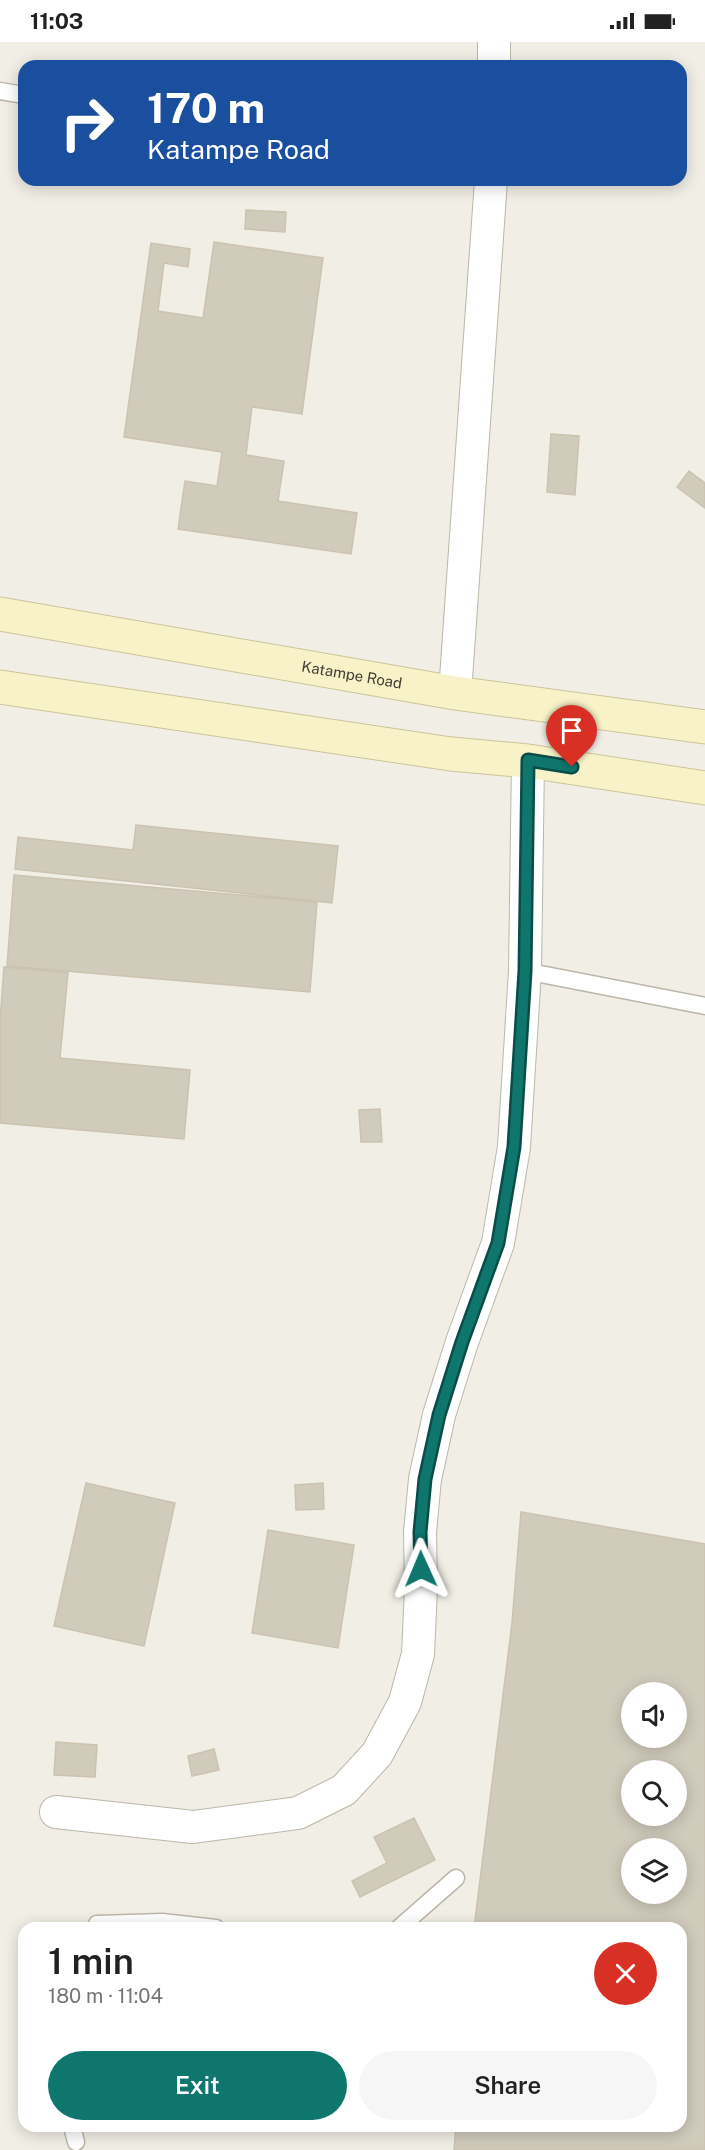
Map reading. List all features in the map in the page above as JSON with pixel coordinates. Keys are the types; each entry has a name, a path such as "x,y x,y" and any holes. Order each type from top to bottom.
{"main road":[{"name":"Katampe Road","path":"0,614 455,693 705,727"},
{"path":"0,687 451,754 528,760 705,788"}],"street":[{"path":"494,42 494,60"},
{"path":"455,693 491,186"},
{"path":"56,1812 193,1827 298,1813 344,1790 377,1754 405,1702 418,1653 425,1479 439,1415 462,1342 498,1243 514,1147 525,971 528,760"}],"lane":[{"path":"0,91 18,94"},
{"path":"525,971 705,1006"},
{"path":"406,1922 456,1878"}],"building":[{"path":"246,210 286,212 285,232 245,229"},
{"path":"214,242 323,258 302,414 252,407 246,455 284,461 278,501 357,513 351,554 178,529 185,481 217,486 222,452 124,437 151,243 190,249 188,267 164,263 158,311 203,318"},
{"path":"551,434 579,436 575,495 547,492"},
{"path":"689,471 705,483 705,508 677,487"},
{"path":"136,825 338,846 332,903 15,869 18,837 133,850"},
{"path":"14,875 317,902 310,992 7,966"},
{"path":"4,967 68,973 60,1058 190,1070 184,1139 0,1123 0,1021"},
{"path":"380,1109 382,1142 361,1142 359,1110"},
{"path":"86,1483 175,1503 144,1646 54,1626"},
{"path":"323,1483 324,1509 296,1510 295,1485"},
{"path":"521,1512 705,1544 705,2150 454,2150 456,2132 687,2132 687,1922 475,1922 512,1623"},
{"path":"268,1530 354,1545 338,1648 252,1633"},
{"path":"56,1742 97,1745 95,1777 54,1775"},
{"path":"214,1749 219,1770 192,1776 188,1756"},
{"path":"414,1818 435,1860 360,1897 352,1881 387,1863 374,1837"}],"route":[{"path":"421,1569 420,1532 425,1479 439,1415 462,1342 498,1243 514,1147 525,971 528,760 572,767"}]}
